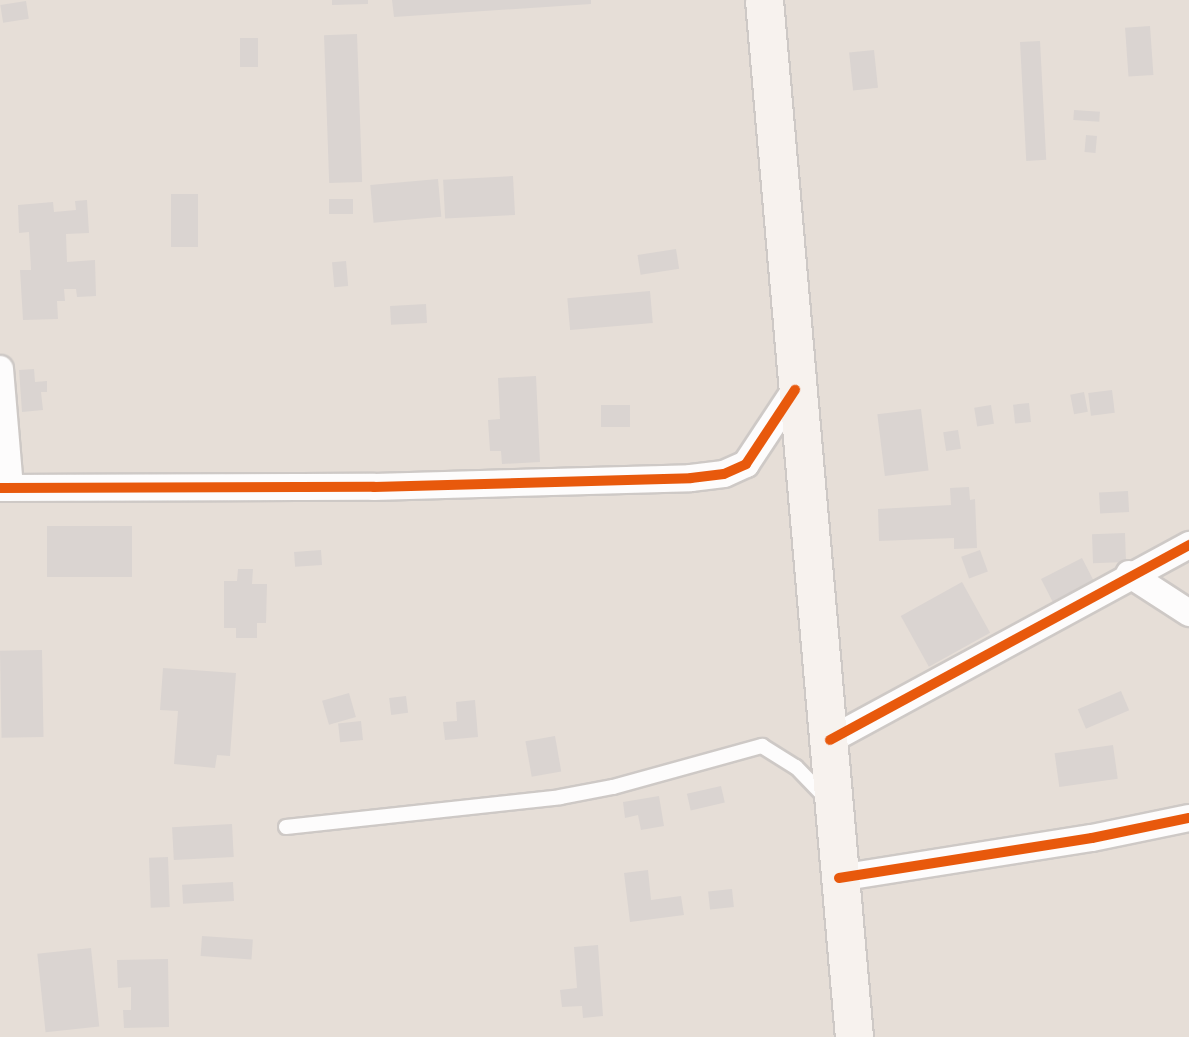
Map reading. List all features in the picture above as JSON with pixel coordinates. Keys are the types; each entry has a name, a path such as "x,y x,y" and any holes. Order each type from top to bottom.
{"main road":[{"path":"764,0 854,1037"}],"street":[{"path":"0,369 5,488 374,487 691,478 724,474 746,464 796,390"},
{"path":"830,740 1129,574 1189,545"},
{"path":"1129,574 1189,613"},
{"path":"839,878 1092,838 1189,818"}],"lane":[{"path":"286,827 560,797 613,787 762,746 796,767 833,806"}],"shaded area":[{"path":"0,0 1189,0 1189,1037 0,1037"}],"building":[{"path":"332,0 368,0 368,4 332,5"},
{"path":"392,0 591,0 591,4 394,17"},
{"path":"26,1 29,19 3,23 0,5"},
{"path":"1150,26 1153,75 1128,77 1125,28"},
{"path":"357,34 362,182 329,183 324,35"},
{"path":"240,38 258,38 258,67 240,67"},
{"path":"1040,41 1046,160 1026,161 1020,42"},
{"path":"874,50 878,88 853,90 849,53"},
{"path":"1074,110 1100,112 1099,122 1073,120"},
{"path":"1086,135 1097,136 1095,153 1085,152"},
{"path":"513,176 515,215 445,219 443,180"},
{"path":"438,179 441,217 374,223 370,185"},
{"path":"171,194 198,194 198,247 171,247"},
{"path":"329,199 353,199 353,214 329,214"},
{"path":"87,200 89,233 66,234 67,262 95,260 96,296 77,297 76,289 64,289 65,301 57,301 58,319 23,320 20,270 31,270 29,232 19,233 18,205 53,202 54,212 76,210 75,201"},
{"path":"676,249 679,269 641,275 637,255"},
{"path":"346,261 348,286 334,287 332,262"},
{"path":"650,291 653,323 570,330 567,298"},
{"path":"426,304 427,323 391,325 390,306"},
{"path":"34,369 35,382 47,381 47,392 41,392 43,410 22,412 19,370"},
{"path":"536,376 540,462 502,464 501,451 490,451 488,420 500,419 498,378"},
{"path":"1112,390 1115,413 1091,416 1088,393"},
{"path":"1084,392 1088,412 1074,414 1070,395"},
{"path":"1029,403 1031,422 1015,424 1013,405"},
{"path":"601,405 630,405 630,427 601,427"},
{"path":"991,405 994,424 977,426 974,408"},
{"path":"921,409 929,471 885,476 877,414"},
{"path":"958,430 961,449 946,451 943,432"},
{"path":"969,487 970,500 975,499 977,548 954,549 954,538 879,541 878,509 951,505 950,488"},
{"path":"1128,491 1129,512 1100,513 1099,493"},
{"path":"47,526 132,526 132,577 47,577"},
{"path":"1125,533 1126,562 1093,563 1092,534"},
{"path":"321,550 322,565 295,567 294,552"},
{"path":"980,550 988,572 969,578 961,557"},
{"path":"1082,558 1096,586 1055,607 1041,579"},
{"path":"238,569 253,569 252,584 267,584 266,623 257,623 257,638 236,638 236,628 224,628 224,581 237,581"},
{"path":"962,582 990,633 929,667 901,616"},
{"path":"42,650 44,737 2,738 0,651"},
{"path":"163,668 236,673 230,756 217,755 215,768 174,764 178,711 160,710"},
{"path":"1121,691 1129,710 1086,729 1078,709"},
{"path":"349,693 356,717 329,725 322,701"},
{"path":"406,696 408,713 391,715 389,698"},
{"path":"475,700 478,737 445,740 443,722 457,721 456,702"},
{"path":"361,721 363,740 340,742 338,723"},
{"path":"555,736 561,771 532,777 525,741"},
{"path":"1113,745 1118,779 1059,787 1055,753"},
{"path":"721,786 725,803 691,810 687,794"},
{"path":"659,796 664,826 641,830 638,815 625,818 623,802"},
{"path":"232,824 234,857 174,860 172,827"},
{"path":"168,857 170,907 151,908 149,858"},
{"path":"648,870 651,900 681,896 684,915 630,922 624,873"},
{"path":"233,882 234,901 183,904 182,885"},
{"path":"732,889 734,907 710,909 708,892"},
{"path":"202,936 253,940 251,960 201,956"},
{"path":"598,945 603,1016 583,1018 582,1006 562,1007 560,990 577,988 574,947"},
{"path":"91,948 99,1027 46,1032 37,954"},
{"path":"168,959 169,1027 124,1028 123,1010 131,1010 131,987 118,988 117,960"}],"cycle path":[{"path":"0,488 374,487 691,478 724,474 746,464 795,390"},
{"path":"830,740 1189,545"},
{"path":"839,878 1092,838 1189,818"}]}
